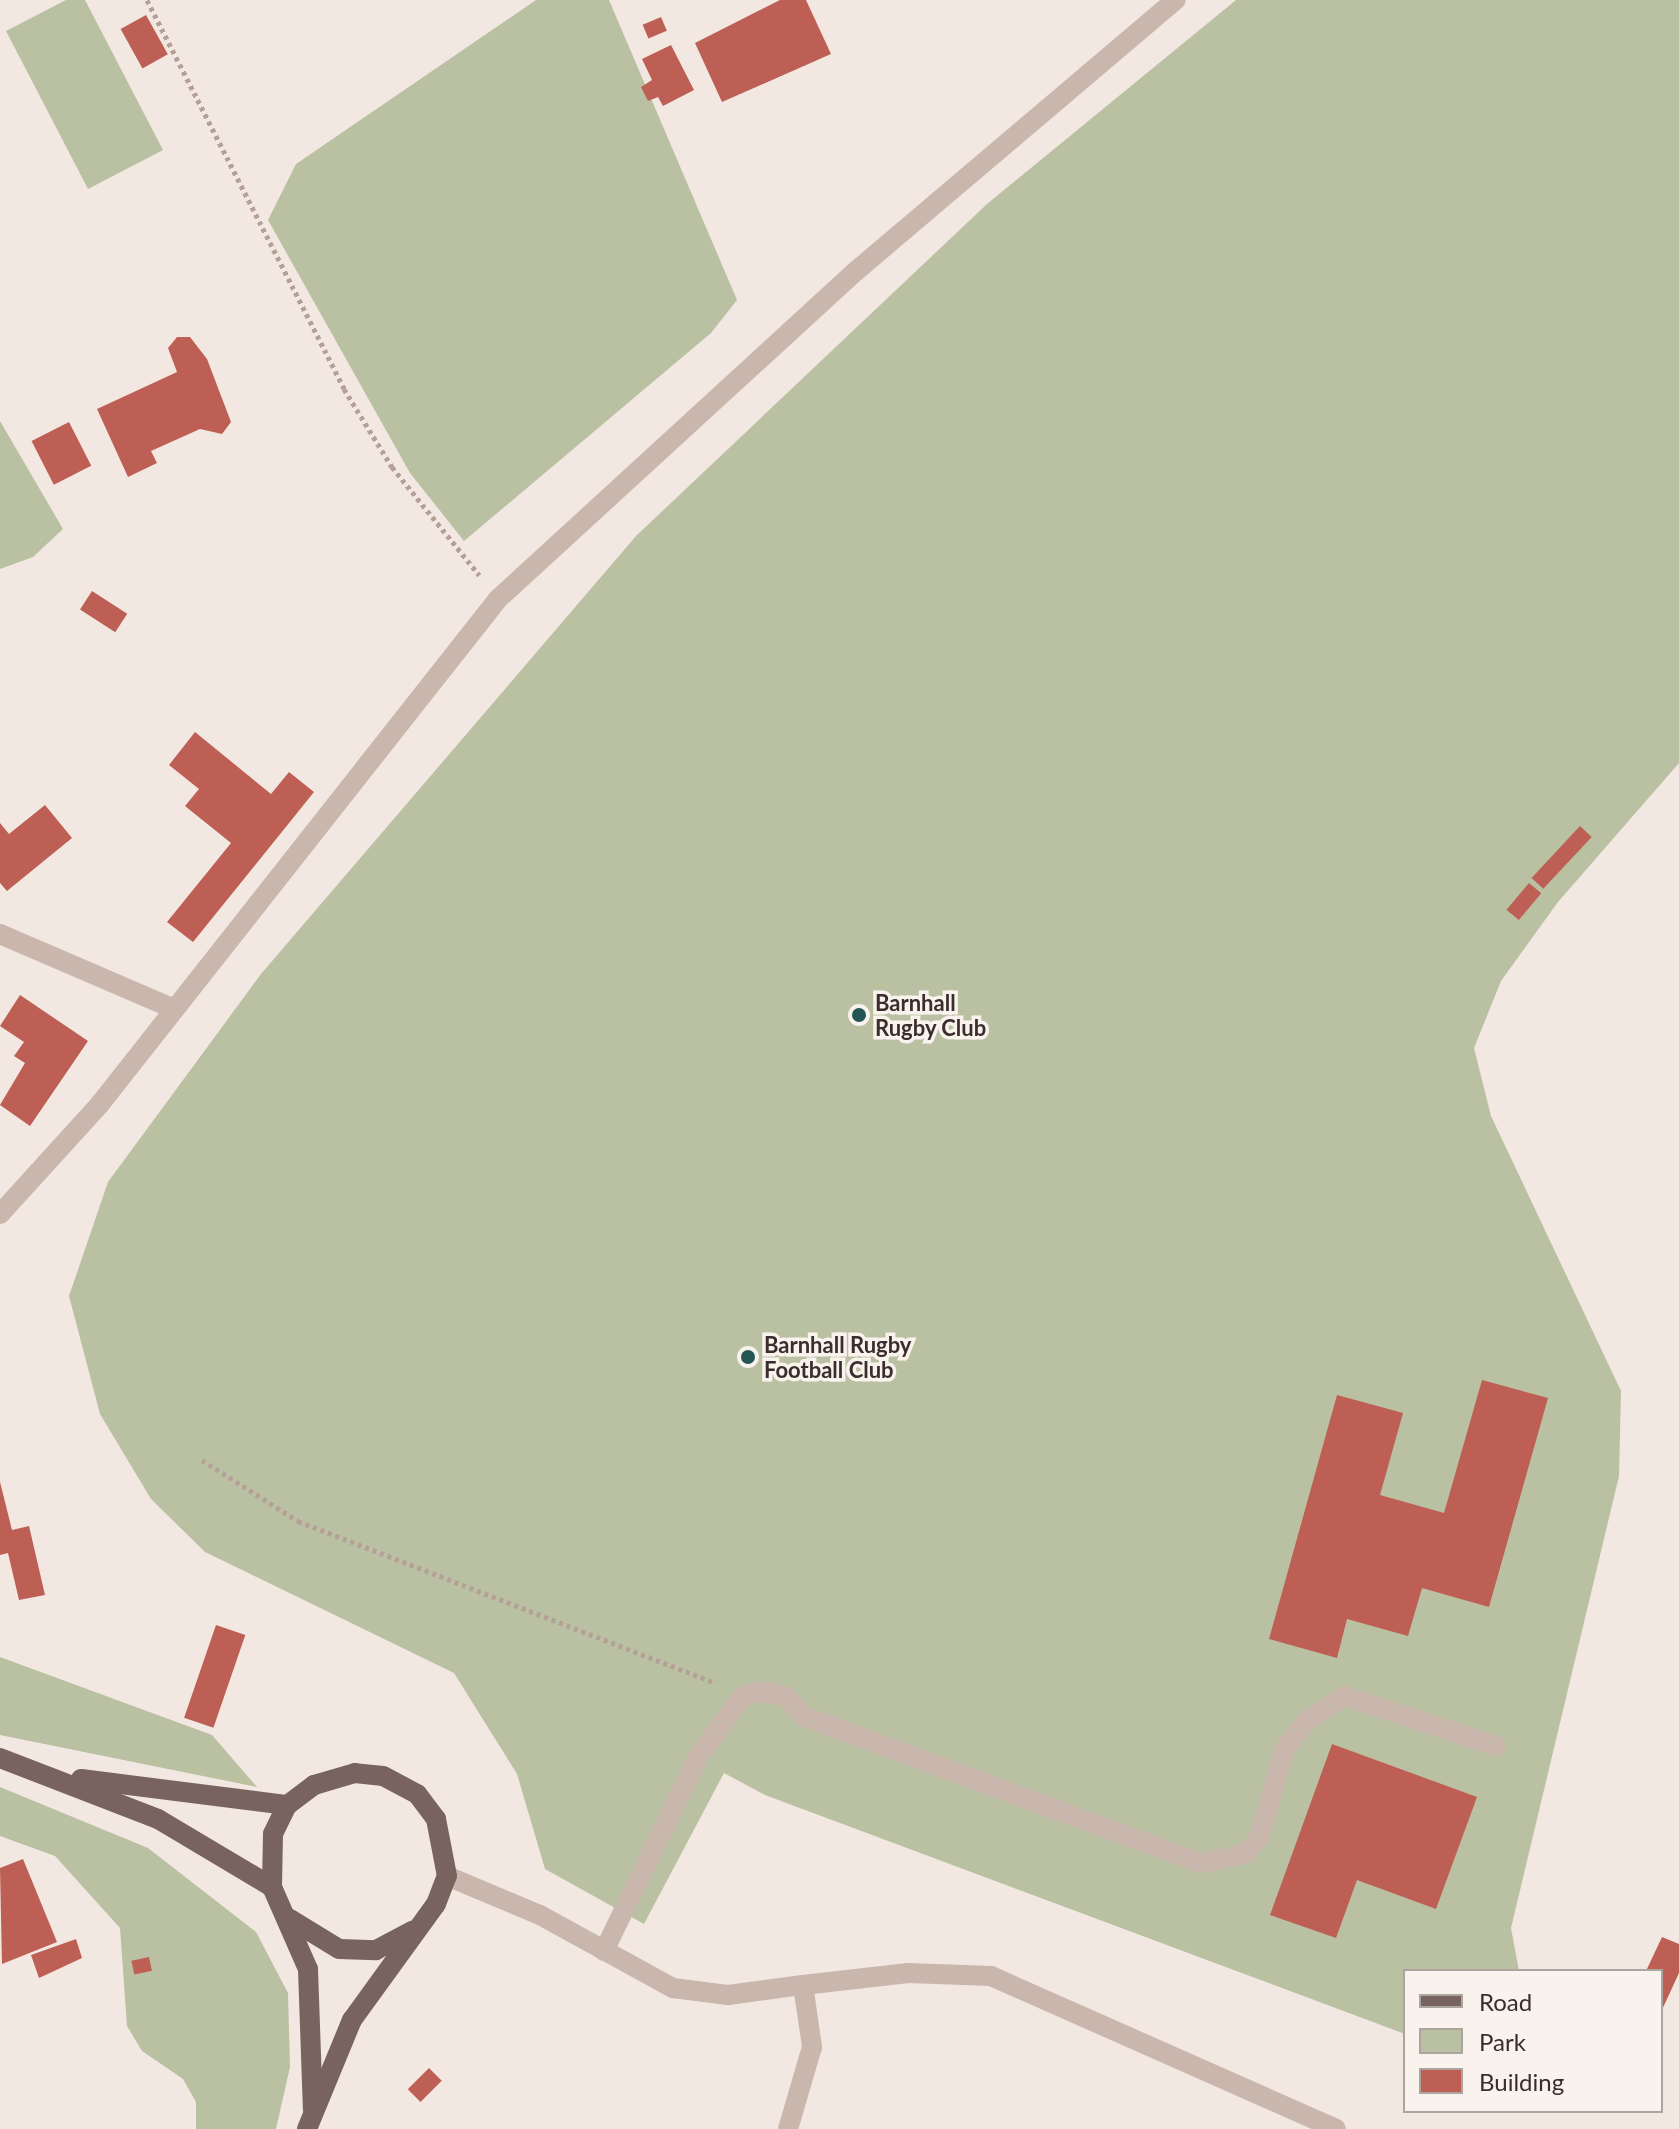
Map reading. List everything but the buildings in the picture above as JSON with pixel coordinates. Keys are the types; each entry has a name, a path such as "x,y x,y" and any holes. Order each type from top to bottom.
{"main road":[{"path":"0,1758 58,1776 158,1819 272,1887"},
{"path":"355,1773 383,1776 417,1794 436,1819 447,1876 419,1927 352,2020 310,2119 308,1969 272,1887 273,1834 287,1805 314,1785 355,1773"},
{"path":"58,1776 287,1805"},
{"path":"284,1912 306,1935 339,1949 376,1950 419,1927"}],"street":[{"path":"0,1214 174,1009 498,599 856,271 1176,0"},
{"path":"0,934 174,1009"},
{"path":"604,1951 698,1757 742,1697 761,1691 787,1697 803,1716 1201,1863 1245,1854 1259,1838 1284,1750 1305,1723 1344,1696 1496,1746"},
{"path":"447,1876 699,1993 908,1973 991,1976 1336,2129"},
{"path":"788,2129 812,2047 803,1985"}],"path":[{"path":"147,0 344,389 392,467 498,599"},
{"path":"202,1460 298,1521 742,1697"}],"green space":[{"path":"66,0 85,0 163,150 88,189 6,31"},
{"path":"536,0 609,0 737,300 711,333 464,541 410,473 268,220 296,164"},
{"name":"Barnhall Rugby Club","path":"1236,0 1679,0 1679,763 1558,902 1501,981 1474,1048 1491,1116 1621,1391 1619,1476 1511,1928 1519,1969 1403,1969 1403,2033 765,1795 724,1773 644,1924 545,1869 517,1774 454,1673 205,1552 151,1499 100,1414 69,1296 108,1182 261,974 636,536 987,204"},
{"path":"0,421 63,529 33,557 0,569"},
{"path":"0,1657 212,1735 257,1787 0,1735"},
{"path":"0,1787 148,1848 256,1932 288,1993 290,2067 276,2129 196,2129 196,2102 183,2079 142,2051 127,2026 120,1928 55,1856 0,1836"}],"place":[{"name":"Barnhall Rugby Club","path":"859,1015"},
{"name":"Barnhall Rugby Football Club","path":"748,1357"}]}
